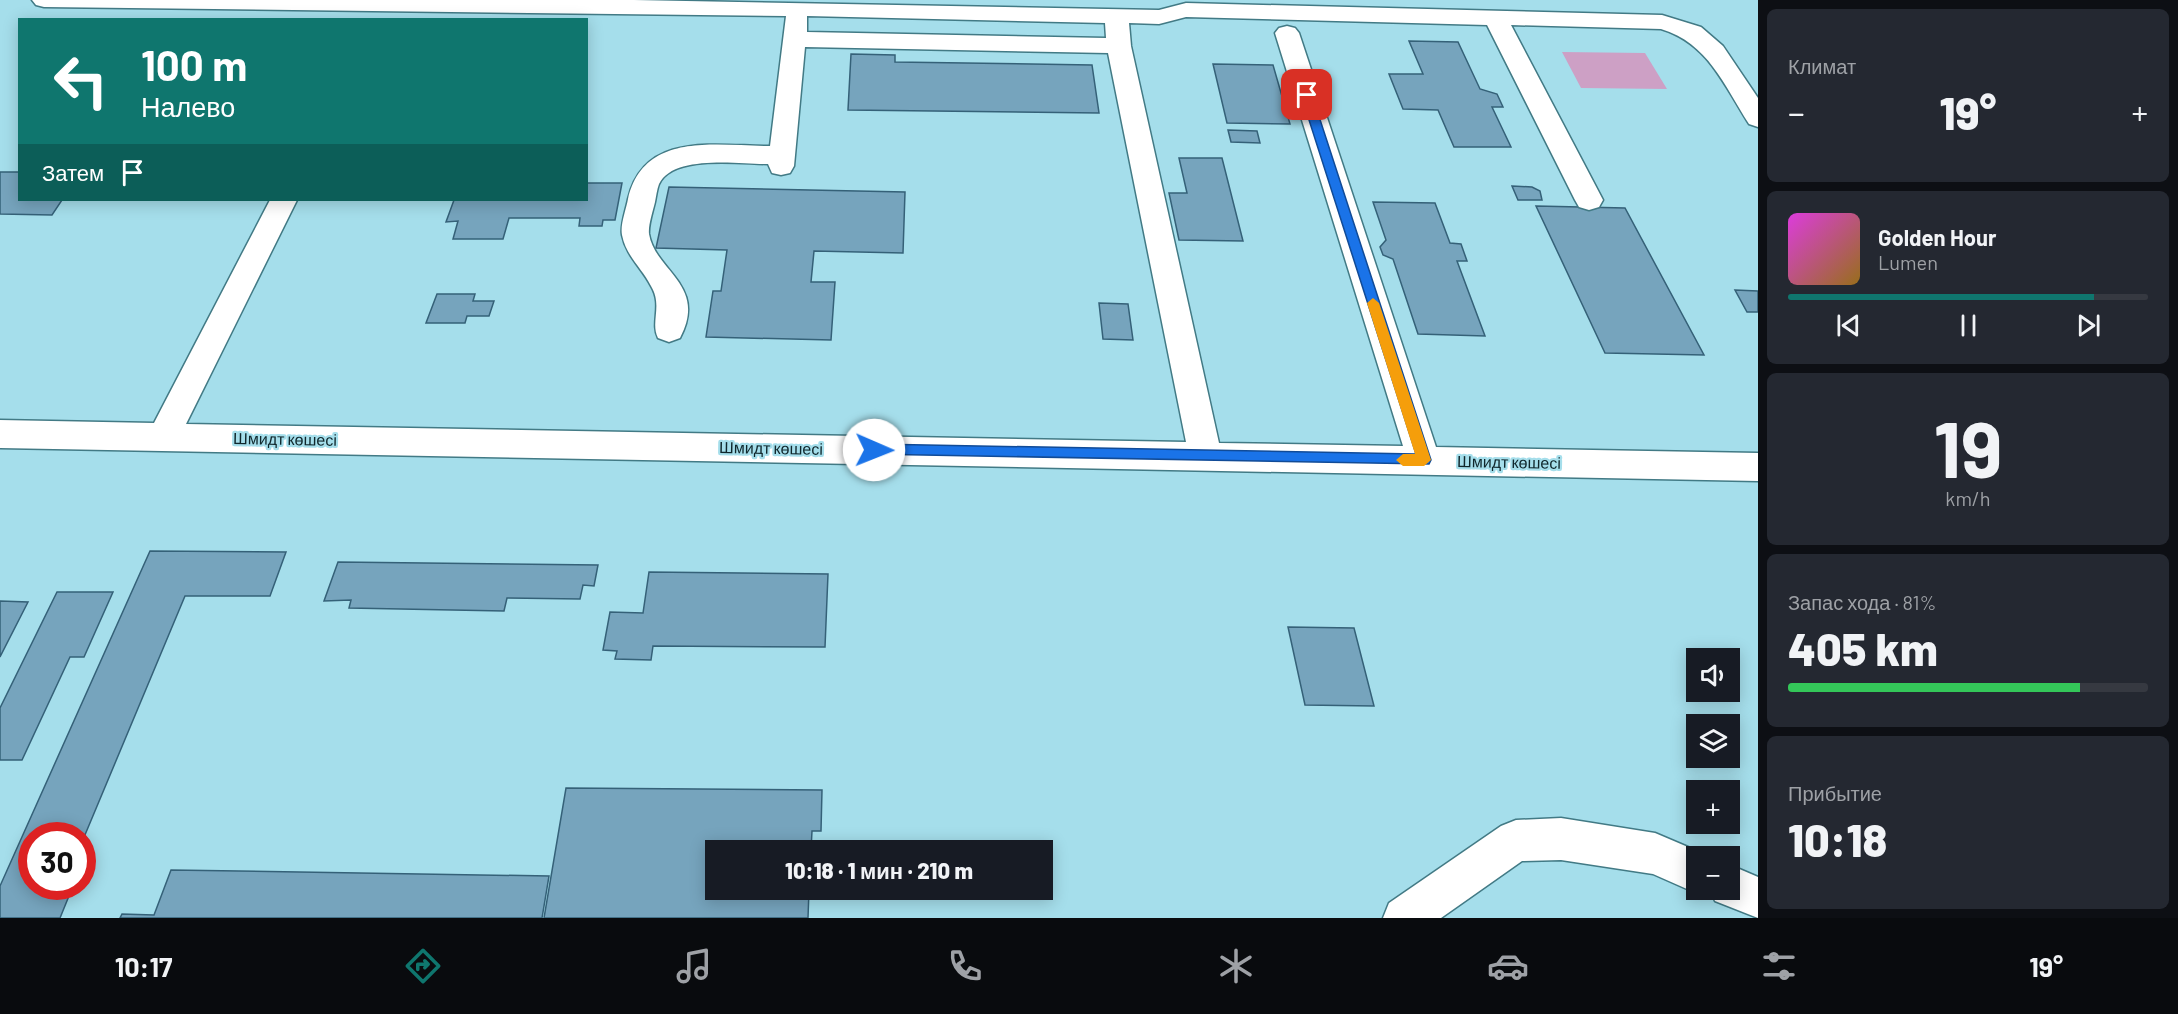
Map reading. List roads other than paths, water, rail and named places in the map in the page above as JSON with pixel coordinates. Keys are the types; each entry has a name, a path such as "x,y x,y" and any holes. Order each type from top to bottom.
{"street":[{"path":"44,0 331,2 378,12 795,4 1159,17 1190,5 1662,22 1684,28 1700,37 1712,49 1758,118"},
{"path":"669,330 673,308 666,284 642,252 635,233 646,182 661,164 687,155 782,160 794,39 795,4"},
{"path":"1116,16 1119,46 1205,456"},
{"path":"1494,16 1588,200"},
{"path":"1287,33 1424,460"},
{"path":"794,39 1119,46"},
{"path":"163,437 282,201"},
{"name":"Шмидт көшесі","path":"0,434 1758,467"},
{"path":"1404,918 1516,841 1561,839 1655,854 1686,868"},
{"path":"1740,890 1758,898"}]}
